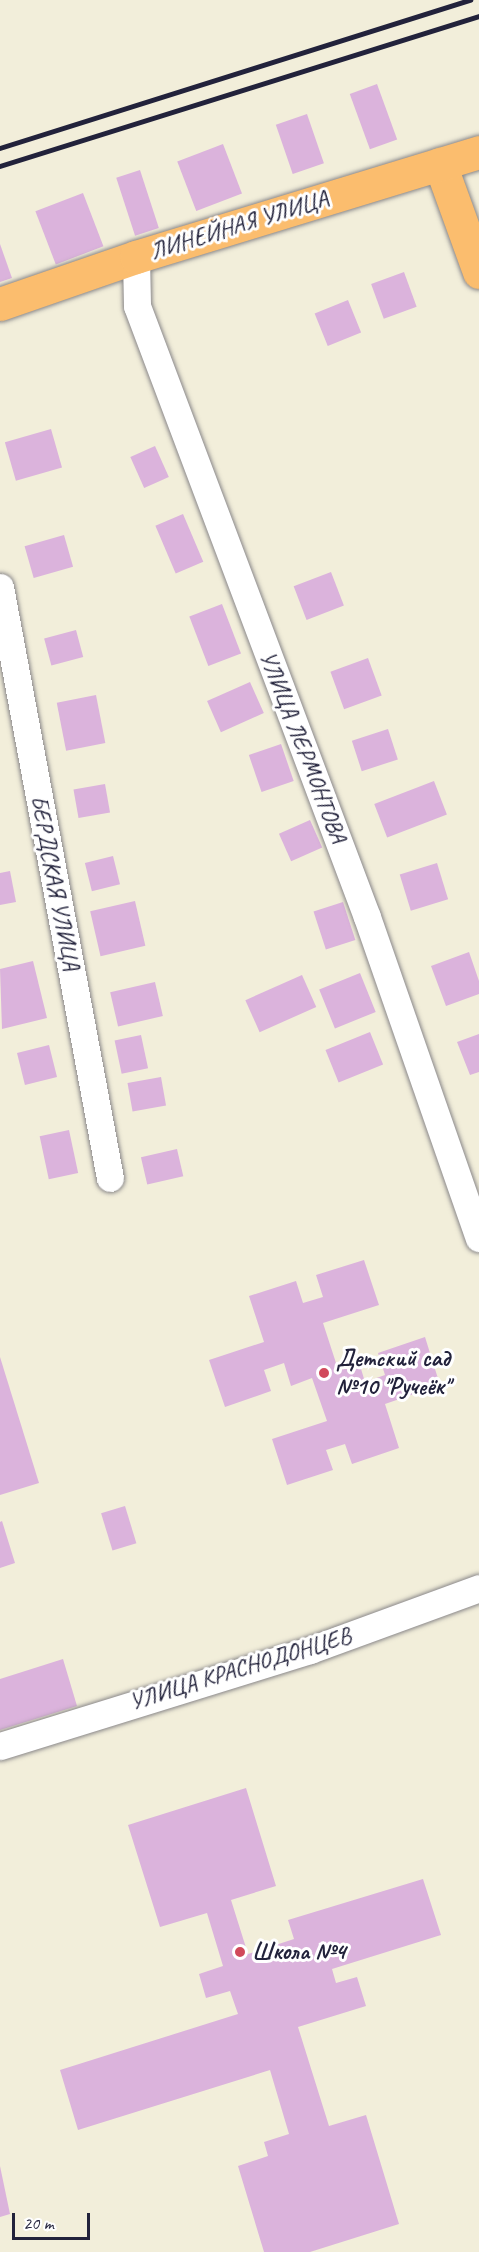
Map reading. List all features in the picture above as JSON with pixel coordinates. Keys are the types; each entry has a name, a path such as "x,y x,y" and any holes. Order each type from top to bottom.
{"main road":[{"name":"ЛИНЕЙНАЯ УЛИЦА","path":"0,304 136,256 479,152"},
{"path":"440,164 479,272"}],"street":[{"name":"УЛИЦА ЛЕРМОНТОВА","path":"136,256 136,306 367,917 479,1238"},
{"name":"БЕРДСКАЯ УЛИЦА","path":"0,587 110,1178"},
{"name":"УЛИЦА КРАСНОДОНЦЕВ","path":"0,1746 309,1650 479,1588"}],"building":[{"path":"377,84 397,139 370,149 350,94"},
{"path":"307,114 324,163 293,174 276,125"},
{"path":"223,144 242,193 196,211 177,162"},
{"path":"140,170 159,228 135,236 116,178"},
{"path":"83,193 103,246 56,264 35,211"},
{"path":"0,244 12,278 0,282"},
{"path":"404,272 417,307 384,319 371,284"},
{"path":"348,300 361,332 328,346 315,313"},
{"path":"51,429 62,467 16,481 5,442"},
{"path":"155,446 169,477 144,488 130,457"},
{"path":"183,514 203,562 176,574 155,526"},
{"path":"64,535 73,567 34,578 25,546"},
{"path":"331,572 344,606 307,620 294,586"},
{"path":"222,604 241,653 208,666 189,617"},
{"path":"76,630 83,657 51,666 44,639"},
{"path":"368,658 382,696 344,709 330,672"},
{"path":"250,682 264,713 221,732 207,701"},
{"path":"96,695 105,743 66,751 57,703"},
{"path":"388,729 398,759 362,771 352,741"},
{"path":"281,744 294,781 262,792 249,755"},
{"path":"434,781 447,815 387,838 374,804"},
{"path":"105,784 110,813 79,818 73,790"},
{"path":"310,820 322,847 291,861 279,834"},
{"path":"113,856 120,884 92,891 85,863"},
{"path":"437,863 448,899 411,911 400,874"},
{"path":"10,871 16,902 0,905 0,873"},
{"path":"135,901 145,946 101,956 90,911"},
{"path":"343,902 355,940 326,950 314,912"},
{"path":"469,952 479,981 479,994 446,1006 431,966"},
{"path":"33,961 47,1018 2,1029 0,969"},
{"path":"360,973 376,1012 335,1028 319,989"},
{"path":"302,975 316,1007 260,1032 245,1000"},
{"path":"155,982 163,1016 118,1026 110,992"},
{"path":"370,1032 383,1064 339,1082 325,1050"},
{"path":"479,1034 479,1072 470,1075 457,1042"},
{"path":"141,1035 148,1068 122,1074 115,1041"},
{"path":"49,1045 57,1077 25,1085 17,1053"},
{"path":"161,1077 166,1106 133,1111 128,1083"},
{"path":"69,1130 78,1173 49,1179 40,1136"},
{"path":"177,1149 183,1176 147,1185 141,1157"},
{"name":"Детский сад №10 \"Ручеёк\"","path":"364,1260 379,1305 323,1323 337,1366 358,1359 365,1382 385,1375 378,1353 425,1337 440,1385 385,1404 399,1448 352,1464 345,1444 326,1450 333,1470 287,1485 272,1439 327,1421 312,1378 291,1386 284,1363 264,1370 271,1391 225,1407 209,1360 264,1342 249,1296 296,1281 303,1303 323,1297 316,1275"},
{"path":"0,1357 39,1483 0,1495"},
{"path":"125,1506 136,1543 112,1551 101,1513"},
{"path":"2,1521 15,1563 0,1568 0,1522"},
{"path":"63,1659 77,1706 0,1730 0,1679"},
{"path":"246,1788 276,1886 231,1900 248,1954 294,1939 288,1920 423,1879 441,1935 332,1969 336,1983 357,1977 366,2006 298,2027 329,2126 366,2115 399,2224 310,2252 264,2252 238,2166 268,2156 264,2142 289,2134 270,2070 78,2130 60,2070 238,2014 230,1991 206,1998 199,1974 223,1966 207,1913 160,1927 128,1825"},
{"path":"0,2166 10,2214 0,2217"}],"railway":[{"path":"0,148 470,0"},
{"path":"0,166 479,16"}],"place":[{"name":"Детский сад №10 \"Ручеёк\"","path":"324,1373"},
{"name":"Школа №4","path":"240,1952"}]}
